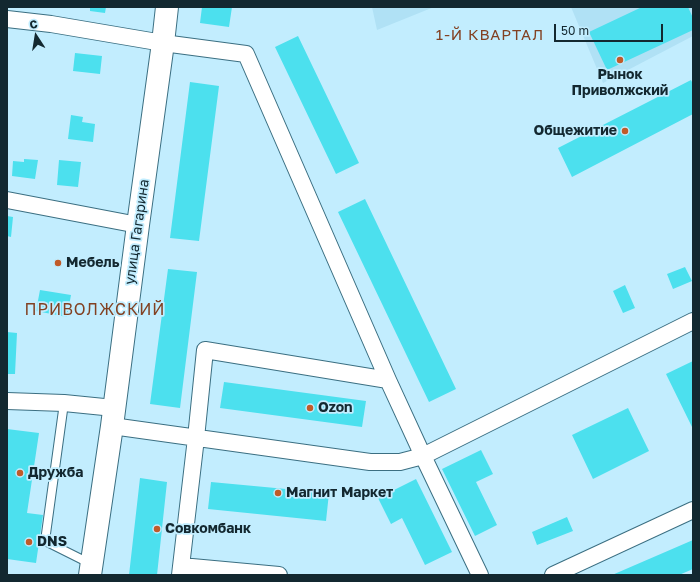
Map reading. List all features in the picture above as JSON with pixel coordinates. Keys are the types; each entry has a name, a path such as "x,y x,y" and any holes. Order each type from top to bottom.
{"main road":[{"name":"улица Гагарина","path":"91,570 164,43 167,7"}],"street":[{"path":"7,19 51,24 164,43 246,54 388,380 480,575"},
{"path":"7,200 138,225"},
{"path":"7,401 64,403 196,438 370,462 400,462 423,456 693,321"},
{"path":"279,575 181,570 205,350 388,380"},
{"path":"553,575 693,510"}],"lane":[{"path":"64,403 44,541 91,570"}],"shaded area":[{"path":"372,7 434,7 377,30"},
{"name":"Рынок Приволжский","path":"571,7 693,7 693,36 603,83"}],"building":[{"path":"90,7 106,7 105,13 90,11"},
{"path":"202,7 232,7 229,27 200,23"},
{"name":"Рынок Приволжский","path":"642,7 688,7 693,18 693,30 607,70 589,32"},
{"path":"298,36 359,163 336,174 275,47"},
{"path":"75,53 102,56 100,74 73,71"},
{"name":"Общежитие","path":"691,80 693,84 693,114 572,177 558,148"},
{"path":"190,82 219,86 199,241 170,238"},
{"path":"71,115 83,117 82,122 95,124 93,142 68,139"},
{"path":"24,159 38,160 35,179 12,176 13,161 24,162"},
{"path":"59,160 81,162 78,187 57,185"},
{"path":"365,199 456,389 429,402 338,212"},
{"path":"7,216 13,217 11,237 7,236"},
{"path":"685,267 692,281 673,289 667,274"},
{"path":"168,269 197,272 180,408 150,404"},
{"path":"625,285 635,308 623,313 613,291"},
{"path":"40,290 71,295 67,317 36,311"},
{"path":"7,332 17,333 15,374 7,374"},
{"path":"693,361 693,429 666,374"},
{"path":"224,382 366,401 362,427 220,408"},
{"path":"628,408 649,451 593,479 572,435"},
{"name":"Дружба","path":"7,429 39,433 27,513 43,515 36,563 7,559"},
{"path":"481,450 493,474 476,482 497,525 475,536 442,469"},
{"path":"140,478 167,482 157,575 129,575"},
{"path":"416,479 452,552 425,565 402,518 391,524 378,498"},
{"path":"211,482 329,493 326,521 208,509"},
{"path":"567,517 573,531 537,545 532,532"},
{"path":"693,540 693,569 679,575 612,575"}],"place":[{"name":"Рынок Приволжский","path":"620,60"},
{"name":"Общежитие","path":"625,131"},
{"name":"Мебель","path":"58,263"},
{"name":"Ozon","path":"310,408"},
{"name":"Дружба","path":"20,473"},
{"name":"Магнит Маркет","path":"278,493"},
{"name":"Совкомбанк","path":"157,529"},
{"name":"DNS","path":"29,542"}],"district":[{"name":"1-Й КВАРТАЛ","path":"490,35"},
{"name":"ПРИВОЛЖСКИЙ","path":"95,310"}]}
